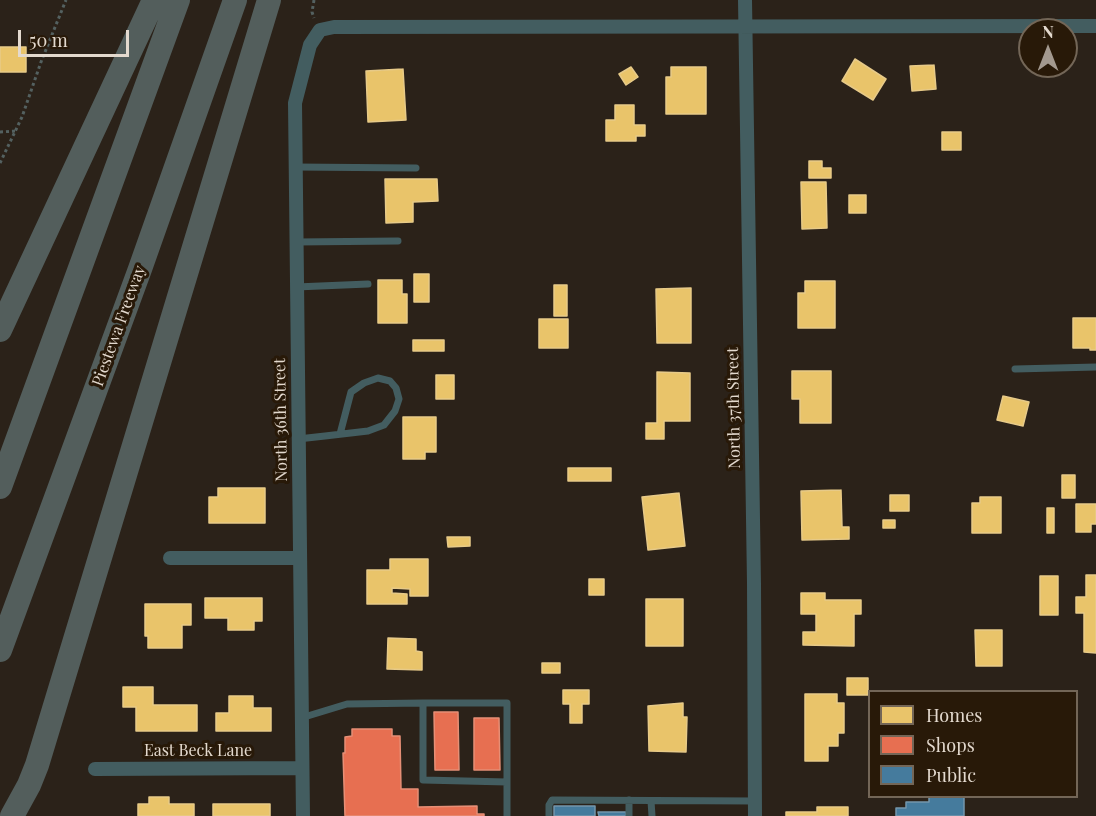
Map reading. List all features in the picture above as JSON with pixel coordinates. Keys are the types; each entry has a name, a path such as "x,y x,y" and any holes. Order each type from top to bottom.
{"highway":[{"path":"0,330 154,0"},
{"path":"0,487 178,0"},
{"name":"Piestewa Freeway","path":"0,650 136,280 235,0"},
{"path":"12,816 37,765 269,0"},
{"path":"31,816 37,765"}],"street":[{"name":"North 37th Street","path":"745,0 754,583 755,816"},
{"path":"320,30 334,27 1096,26"},
{"name":"North 36th Street","path":"303,816 294,103 310,45 320,30"},
{"path":"170,558 299,558"},
{"name":"East Beck Lane","path":"95,769 302,768"}],"lane":[{"path":"295,166 417,168"},
{"path":"296,242 398,241"},
{"path":"296,287 368,284"},
{"path":"1015,369 1096,367"},
{"path":"298,439 368,431 384,425 395,411 399,399 396,388 390,381 378,378 364,383 351,392 340,434"},
{"path":"423,703 423,780 507,782"},
{"path":"301,718 347,704 507,704 507,816"},
{"path":"549,816 549,805 552,800 755,801"},
{"path":"629,800 629,816"},
{"path":"651,801 652,816"}],"path":[{"path":"0,163 16,131 66,0"},
{"path":"314,0 312,12 320,30"},
{"path":"0,132 16,131"}],"building: Homes":[{"path":"0,47 26,47 26,72 0,72"},
{"path":"855,59 886,79 873,100 842,81"},
{"path":"934,65 936,89 912,91 910,66"},
{"path":"631,67 638,77 626,85 619,74"},
{"path":"671,67 706,67 706,114 666,114 666,77 671,77"},
{"path":"403,69 406,120 368,122 366,71"},
{"path":"615,105 634,105 634,125 645,125 645,136 636,136 636,141 606,141 606,120 615,120"},
{"path":"942,132 961,132 961,150 942,150"},
{"path":"809,161 822,161 822,168 831,168 831,178 809,178"},
{"path":"385,179 437,179 438,201 413,202 413,222 386,223"},
{"path":"801,182 826,182 827,228 802,229"},
{"path":"849,195 866,195 866,213 849,213"},
{"path":"414,274 429,274 429,302 414,302"},
{"path":"378,280 402,280 402,294 407,294 407,323 378,323"},
{"path":"805,281 835,281 835,328 798,328 798,293 805,293"},
{"path":"554,285 567,285 567,316 554,316"},
{"path":"691,288 691,343 657,343 656,289"},
{"path":"1073,318 1096,318 1096,350 1073,348"},
{"path":"539,319 568,319 568,348 539,348"},
{"path":"413,340 444,340 444,351 413,351"},
{"path":"792,371 831,371 831,423 800,423 800,399 792,399"},
{"path":"657,372 690,373 690,421 664,421 664,439 646,439 646,423 657,423"},
{"path":"436,375 454,375 454,399 436,399"},
{"path":"1003,396 1029,402 1023,426 997,420"},
{"path":"403,417 436,417 436,452 425,452 425,459 403,459"},
{"path":"568,468 611,468 611,481 568,481"},
{"path":"1062,475 1075,475 1075,498 1062,498"},
{"path":"218,488 265,488 265,523 209,523 209,497 218,497"},
{"path":"841,490 842,527 849,527 849,539 802,540 801,491"},
{"path":"679,493 685,546 648,550 642,497"},
{"path":"890,495 909,495 909,511 890,511"},
{"path":"980,497 1001,497 1001,533 972,533 972,503 980,503"},
{"path":"1076,504 1096,504 1096,524 1091,524 1091,532 1076,532"},
{"path":"1047,508 1054,508 1054,533 1047,533"},
{"path":"883,520 895,520 895,528 883,528"},
{"path":"447,537 470,537 470,546 448,547"},
{"path":"390,559 428,559 428,596 410,596 410,589 392,588 392,593 407,594 407,604 367,604 367,570 390,570"},
{"path":"1086,575 1096,575 1096,653 1084,652 1084,613 1076,613 1076,597 1086,597"},
{"path":"1040,576 1058,576 1058,615 1040,615"},
{"path":"589,579 604,579 604,595 589,595"},
{"path":"801,593 825,593 825,600 861,600 861,614 854,614 854,646 803,645 803,632 816,632 816,614 801,614"},
{"path":"205,598 262,598 262,621 254,621 254,630 228,630 228,618 205,618"},
{"path":"646,599 683,599 683,646 646,646"},
{"path":"145,604 191,604 191,625 182,625 182,648 148,648 148,636 145,636"},
{"path":"975,630 1002,630 1002,666 976,666"},
{"path":"388,638 416,639 416,651 422,652 422,670 387,669"},
{"path":"542,663 560,663 560,673 542,673"},
{"path":"847,678 868,678 868,695 847,695"},
{"path":"123,687 153,687 153,705 197,705 197,731 136,731 136,707 123,707"},
{"path":"563,690 589,690 589,704 582,704 582,723 570,723 570,704 563,704"},
{"path":"805,694 837,694 837,703 844,703 844,733 838,733 838,746 828,746 828,761 805,761"},
{"path":"229,696 253,696 253,708 271,708 271,731 216,731 216,713 229,713"},
{"path":"683,703 683,717 687,717 686,752 649,751 648,706"},
{"path":"149,797 169,797 169,804 194,804 194,816 138,816 138,804 149,804"},
{"path":"213,804 270,804 270,816 213,816"},
{"path":"817,807 848,807 848,816 786,816 786,812 817,812"}],"building: Shops":[{"path":"434,712 458,712 459,770 435,770"},
{"path":"474,718 499,718 500,770 474,770"},
{"path":"352,729 392,729 392,736 400,736 401,789 418,789 418,807 477,806 477,814 484,814 484,816 345,816 343,753 345,753 345,737 352,736"}],"building: Public":[{"path":"929,798 964,798 964,816 896,816 896,808 906,808 906,802 929,802"},
{"path":"554,806 595,806 595,816 554,816"},
{"path":"598,812 626,812 626,816 599,816"}]}
